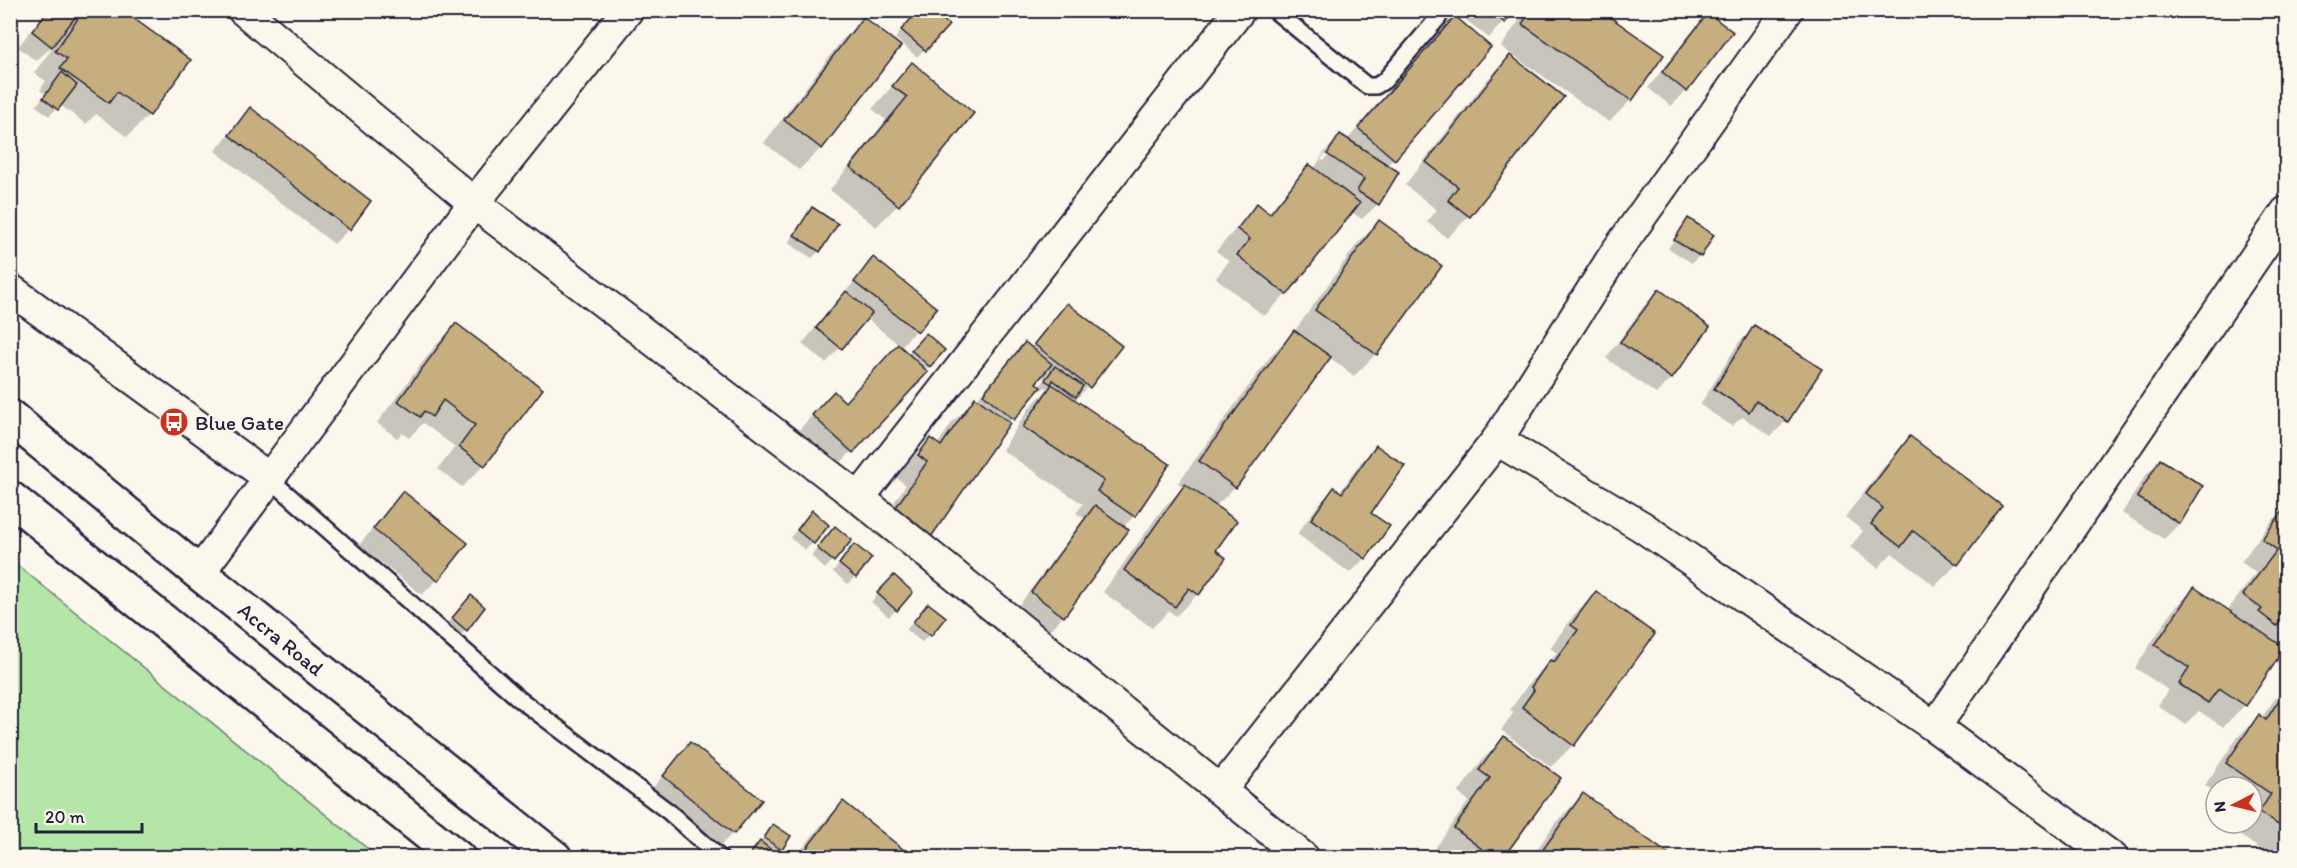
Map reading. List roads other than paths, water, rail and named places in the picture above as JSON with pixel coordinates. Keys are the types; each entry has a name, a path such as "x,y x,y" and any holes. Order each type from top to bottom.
{"highway":[{"name":"Accra Road","path":"10,417 199,573 555,858"},
{"path":"10,498 458,858"}],"street":[{"path":"243,10 474,203 859,498 1304,858"},
{"path":"199,573 474,203 628,10"},
{"path":"859,498 1240,10"},
{"path":"1221,790 1497,440 1616,252 1788,10"},
{"path":"1935,727 2286,212"},
{"path":"10,289 269,478"},
{"path":"1497,440 1641,526 1935,727 2114,858"}],"lane":[{"path":"1274,10 1367,86 1376,86 1384,81 1439,17"},
{"path":"269,478 518,698 669,813 720,858"}],"place":[{"name":"Blue Gate","path":"174,422"}]}
